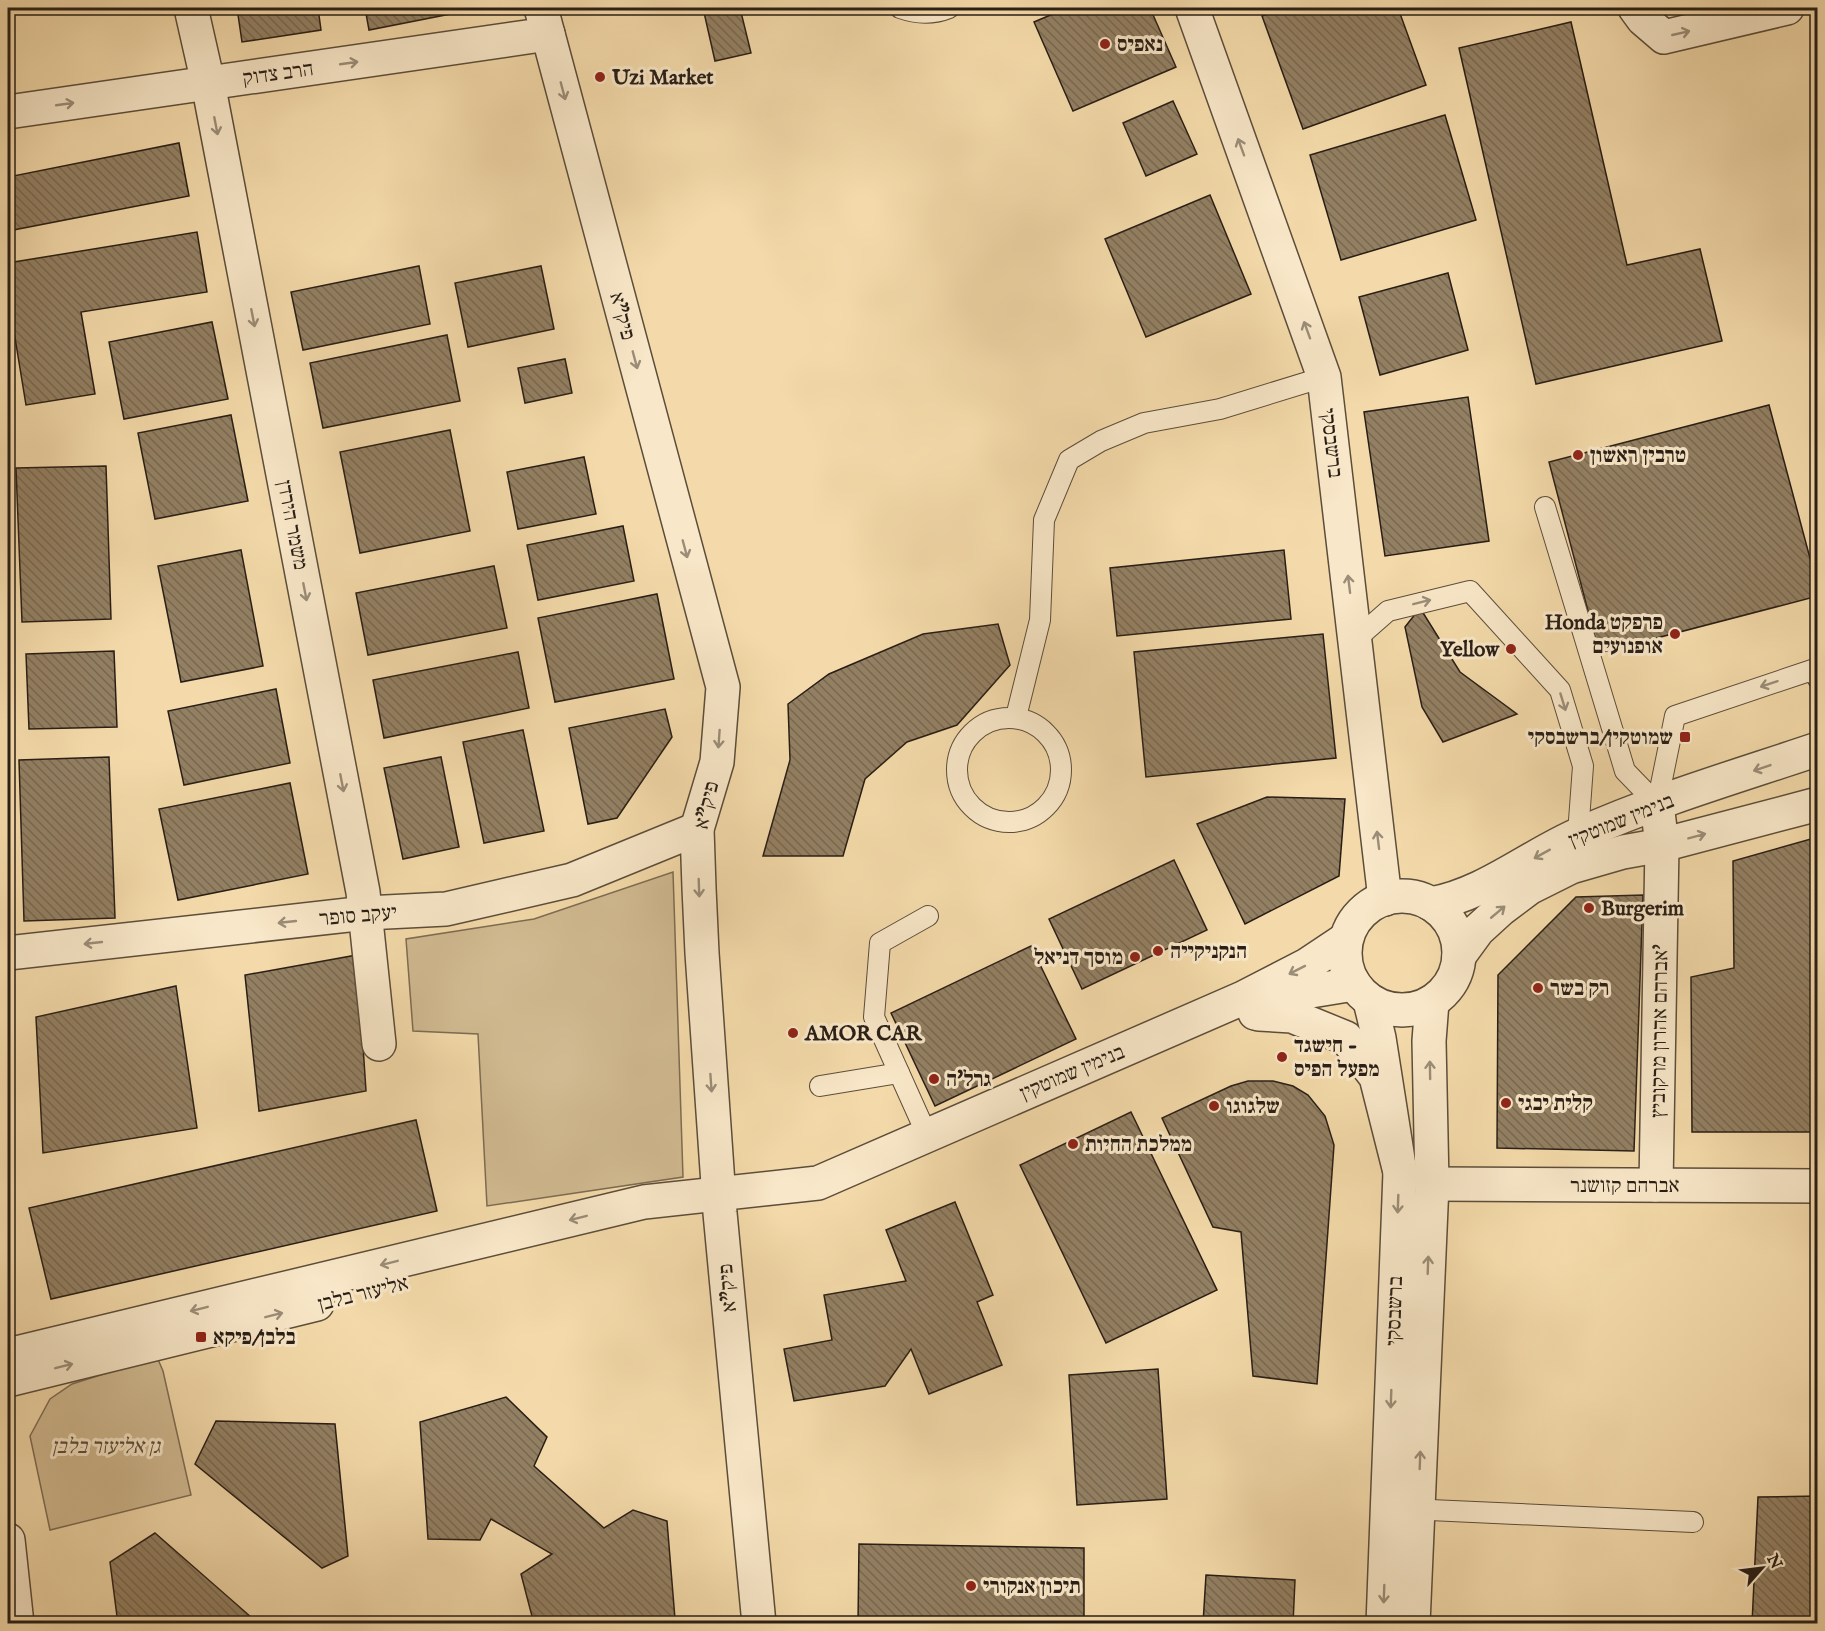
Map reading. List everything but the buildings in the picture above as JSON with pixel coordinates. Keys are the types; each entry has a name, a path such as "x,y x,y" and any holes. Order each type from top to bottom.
{"street":[{"name":"משמר הירדן","path":"191,8 208,83 366,913 379,1044"},
{"name":"ברשבסקי","path":"1191,8 1324,376 1385,898"},
{"path":"1635,8 1643,19 1664,37 1787,8"},
{"name":"הרב צדוק","path":"8,112 208,83 544,21"},
{"name":"פיק\"א","path":"544,21 723,687 717,762 697,830 702,953 719,1203 759,1623"},
{"name":"בנימין שמוטקין","path":"1431,904 1470,893 1578,834 1657,804 1818,749"},
{"name":"אברהם אהרון מרקוביץ'","path":"1656,1185 1662,845 1657,804"},
{"name":"בנימין שמוטקין","path":"1460,956 1478,930 1529,888 1571,867 1818,804"},
{"name":"יעקב סופר","path":"8,953 366,913 446,909 572,880 697,830"},
{"path":"1409,897 1431,904 1452,926 1458,940 1460,956 1452,982 1432,1002 1420,1008 1401,1011 1382,1007 1362,993 1346,962 1344,954 1346,939 1351,925 1360,913 1385,898 1409,897"},
{"name":"בנימין שמוטקין","path":"719,1203 818,1183 1243,999 1307,965 1346,939"},
{"name":"בנימין שמוטקין","path":"719,1203 824,1198 1311,991 1362,993"},
{"name":"ברשבסקי","path":"1362,993 1379,1038 1400,1172 1403,1508 1413,1623"},
{"name":"ברשבסקי","path":"1383,1623 1403,1508 1432,1184 1429,1041 1432,1002"},
{"path":"1254,1014 1292,1016 1346,1038 1376,1077 1400,1172"},
{"name":"אברהם קזושנר","path":"1432,1184 1818,1186"},
{"name":"אליעזר בלבן","path":"8,1355 644,1202 719,1203"},
{"name":"אליעזר בלבן","path":"8,1380 719,1203"},
{"path":"8,1540 17,1623"}],"lane":[{"path":"900,8 914,13 931,14 949,8"},
{"path":"1016,717 1040,620 1044,520 1069,460 1101,441 1144,423 1220,410 1324,376"},
{"path":"1545,507 1625,771 1657,804"},
{"path":"1355,640 1388,611 1470,591 1560,690 1583,766 1578,834"},
{"path":"1657,804 1675,716 1815,669 1818,679"},
{"path":"1016,717 1032,722 1046,731 1056,745 1061,760 1062,777 1057,793 1048,806 1034,816 1019,822 1001,822 984,816 970,804 960,789 957,771 958,757 968,737 981,725 998,718 1016,717"},
{"path":"927,1135 874,1017 880,943 928,916"},
{"path":"820,1086 899,1073"},
{"path":"1403,1508 1693,1522"}],"green space":[{"path":"673,872 683,1177 487,1206 478,1034 413,1031 406,939 534,919"},
{"name":"גן אליעזר בלבן","path":"157,1357 163,1371 191,1495 50,1530 30,1436 50,1399 72,1384"}],"place":[{"name":"נאפיס","path":"1105,44"},
{"name":"Uzi Market","path":"600,77"},
{"name":"טרבין ראשון","path":"1578,455"},
{"name":"Honda פרפקט אופנועים","path":"1675,634"},
{"name":"Yellow","path":"1511,649"},
{"name":"שמוטקין/ברשבסקי","path":"1685,737"},
{"name":"Burgerim","path":"1589,908"},
{"name":"הנקניקייה","path":"1158,951"},
{"name":"מוסך דניאל","path":"1135,957"},
{"name":"רק בשר","path":"1538,988"},
{"name":"AMOR CAR","path":"793,1033"},
{"name":"חישגד - מפעל הפיס","path":"1282,1057"},
{"name":"גרל'ה","path":"934,1079"},
{"name":"קלית יבגי","path":"1506,1103"},
{"name":"שלגוגו","path":"1214,1106"},
{"name":"ממלכת החיות","path":"1073,1144"},
{"name":"בלבן/פיקא","path":"201,1337"},
{"name":"תיכון אנקורי","path":"971,1586"}]}
